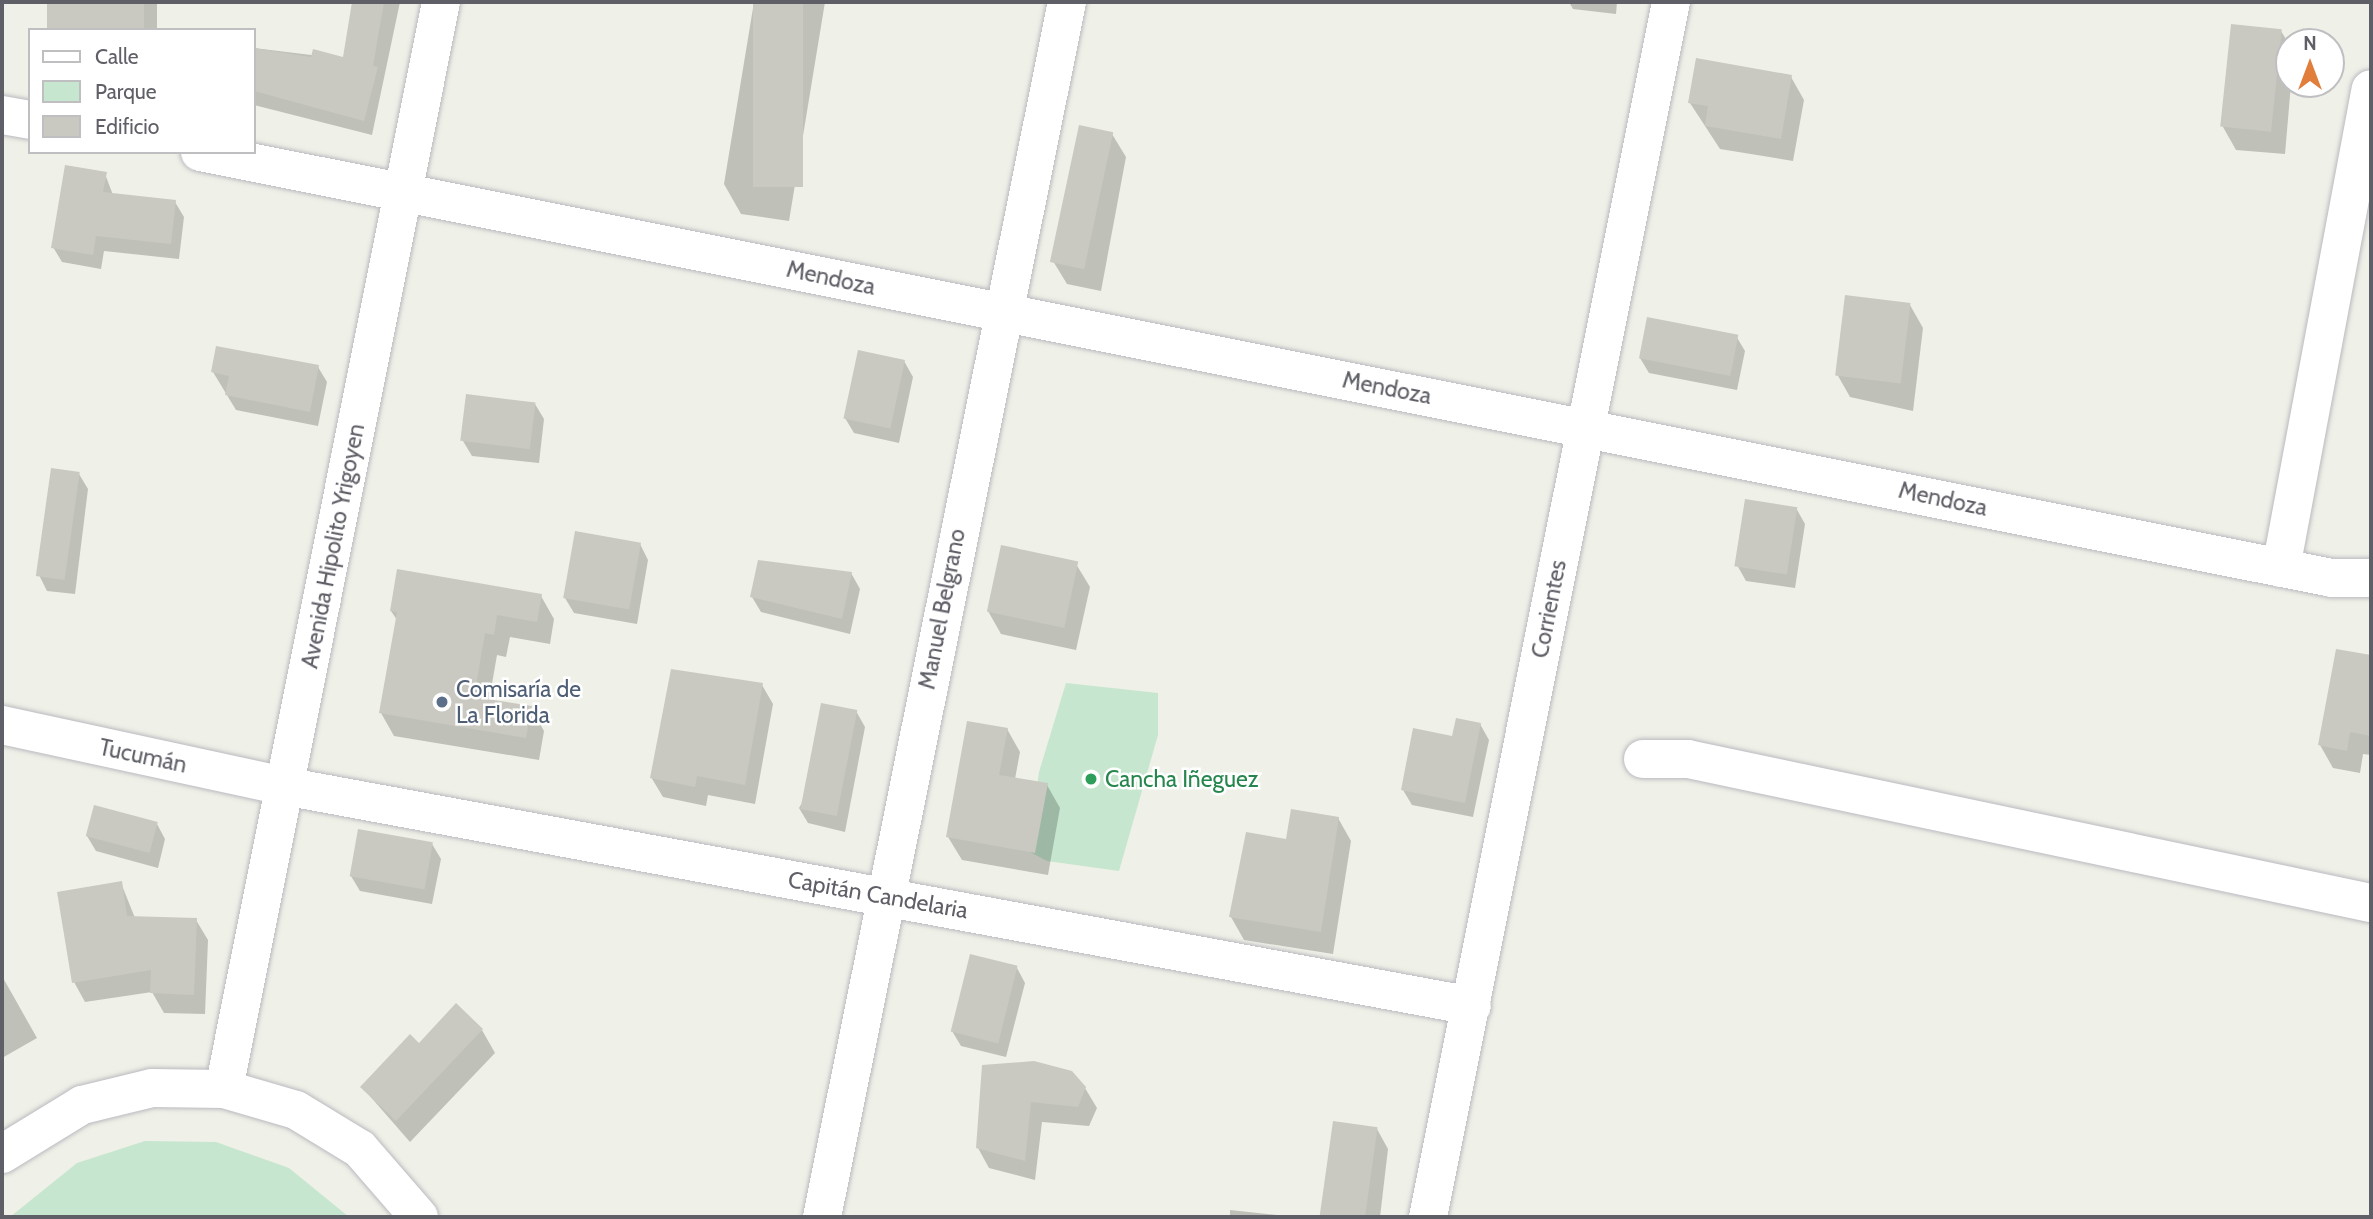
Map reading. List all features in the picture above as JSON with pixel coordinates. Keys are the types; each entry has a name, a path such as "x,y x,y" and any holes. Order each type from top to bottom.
{"street":[{"name":"Avenida Hipolito Yrigoyen","path":"224,1089 441,2"},
{"name":"Manuel Belgrano","path":"822,1217 884,895 1067,2"},
{"name":"Corrientes","path":"1428,1217 1671,2"},
{"path":"2281,568 2371,89"},
{"path":"2,115 28,120"},
{"name":"Mendoza","path":"210,154 1002,313 1585,426 2281,568 2371,578"},
{"name":"Tucumán","path":"2,726 284,786"},
{"path":"1643,758 1688,758 2371,903"},
{"name":"Capitán Candelaria","path":"284,786 1472,1006"},
{"path":"2,1154 82,1105 152,1088 224,1089 296,1110 360,1149 419,1217"}],"green space":[{"name":"Cancha Iñeguez","path":"1066,683 1158,693 1158,735 1119,871 1047,861 1028,851 1039,772"},
{"path":"145,1141 216,1142 289,1168 349,1217 10,1217 77,1163"}],"building":[{"path":"47,2 144,2 144,28 47,28"},
{"path":"352,2 384,2 373,66 378,67 364,121 256,92 256,48 311,57 313,49 343,57"},
{"path":"753,2 803,2 803,187 753,187"},
{"path":"2231,24 2275,29 2275,93 2271,132 2220,126"},
{"path":"1696,58 1792,75 1781,139 1705,126 1708,106 1688,103"},
{"path":"1079,125 1113,132 1084,269 1050,262"},
{"path":"65,165 107,172 103,192 176,200 171,244 96,236 93,255 51,248"},
{"path":"1845,295 1911,303 1901,383 1835,375"},
{"path":"1647,317 1738,335 1730,376 1639,358"},
{"path":"216,346 319,365 310,412 225,395 229,376 211,372"},
{"path":"858,350 905,360 890,428 843,418"},
{"path":"466,394 535,403 530,449 460,441"},
{"path":"51,468 80,472 65,580 36,576"},
{"path":"1745,499 1797,507 1787,574 1734,566"},
{"path":"575,531 641,543 629,610 563,598"},
{"path":"1001,545 1078,561 1064,628 987,612"},
{"path":"758,560 852,572 842,619 750,597"},
{"path":"397,569 542,594 537,622 497,615 494,635 485,633 474,697 532,706 526,738 379,713 397,612 390,611"},
{"path":"2336,649 2371,655 2371,736 2350,732 2347,751 2318,745"},
{"path":"671,669 763,683 745,785 697,776 695,787 650,778"},
{"path":"821,703 857,710 837,816 800,809"},
{"path":"1456,718 1481,723 1465,803 1401,790 1413,728 1452,736"},
{"path":"967,721 1008,728 999,775 1048,783 1035,853 946,837"},
{"path":"94,805 158,822 149,853 86,836"},
{"path":"1291,809 1339,817 1321,932 1229,917 1246,832 1286,839"},
{"path":"358,829 433,842 425,889 350,876"},
{"path":"122,881 127,916 197,918 194,995 150,993 151,970 72,983 57,892"},
{"path":"970,954 1018,966 998,1043 951,1032"},
{"path":"456,1003 483,1029 396,1121 360,1087 410,1034 419,1043"},
{"path":"1034,1061 1072,1071 1086,1087 1078,1107 1031,1102 1025,1161 976,1148 982,1065"},
{"path":"1333,1121 1378,1127 1365,1217 1320,1217"}],"place":[{"name":"Comisaría de La Florida","path":"442,702"},
{"name":"Cancha Iñeguez","path":"1091,779"}]}
